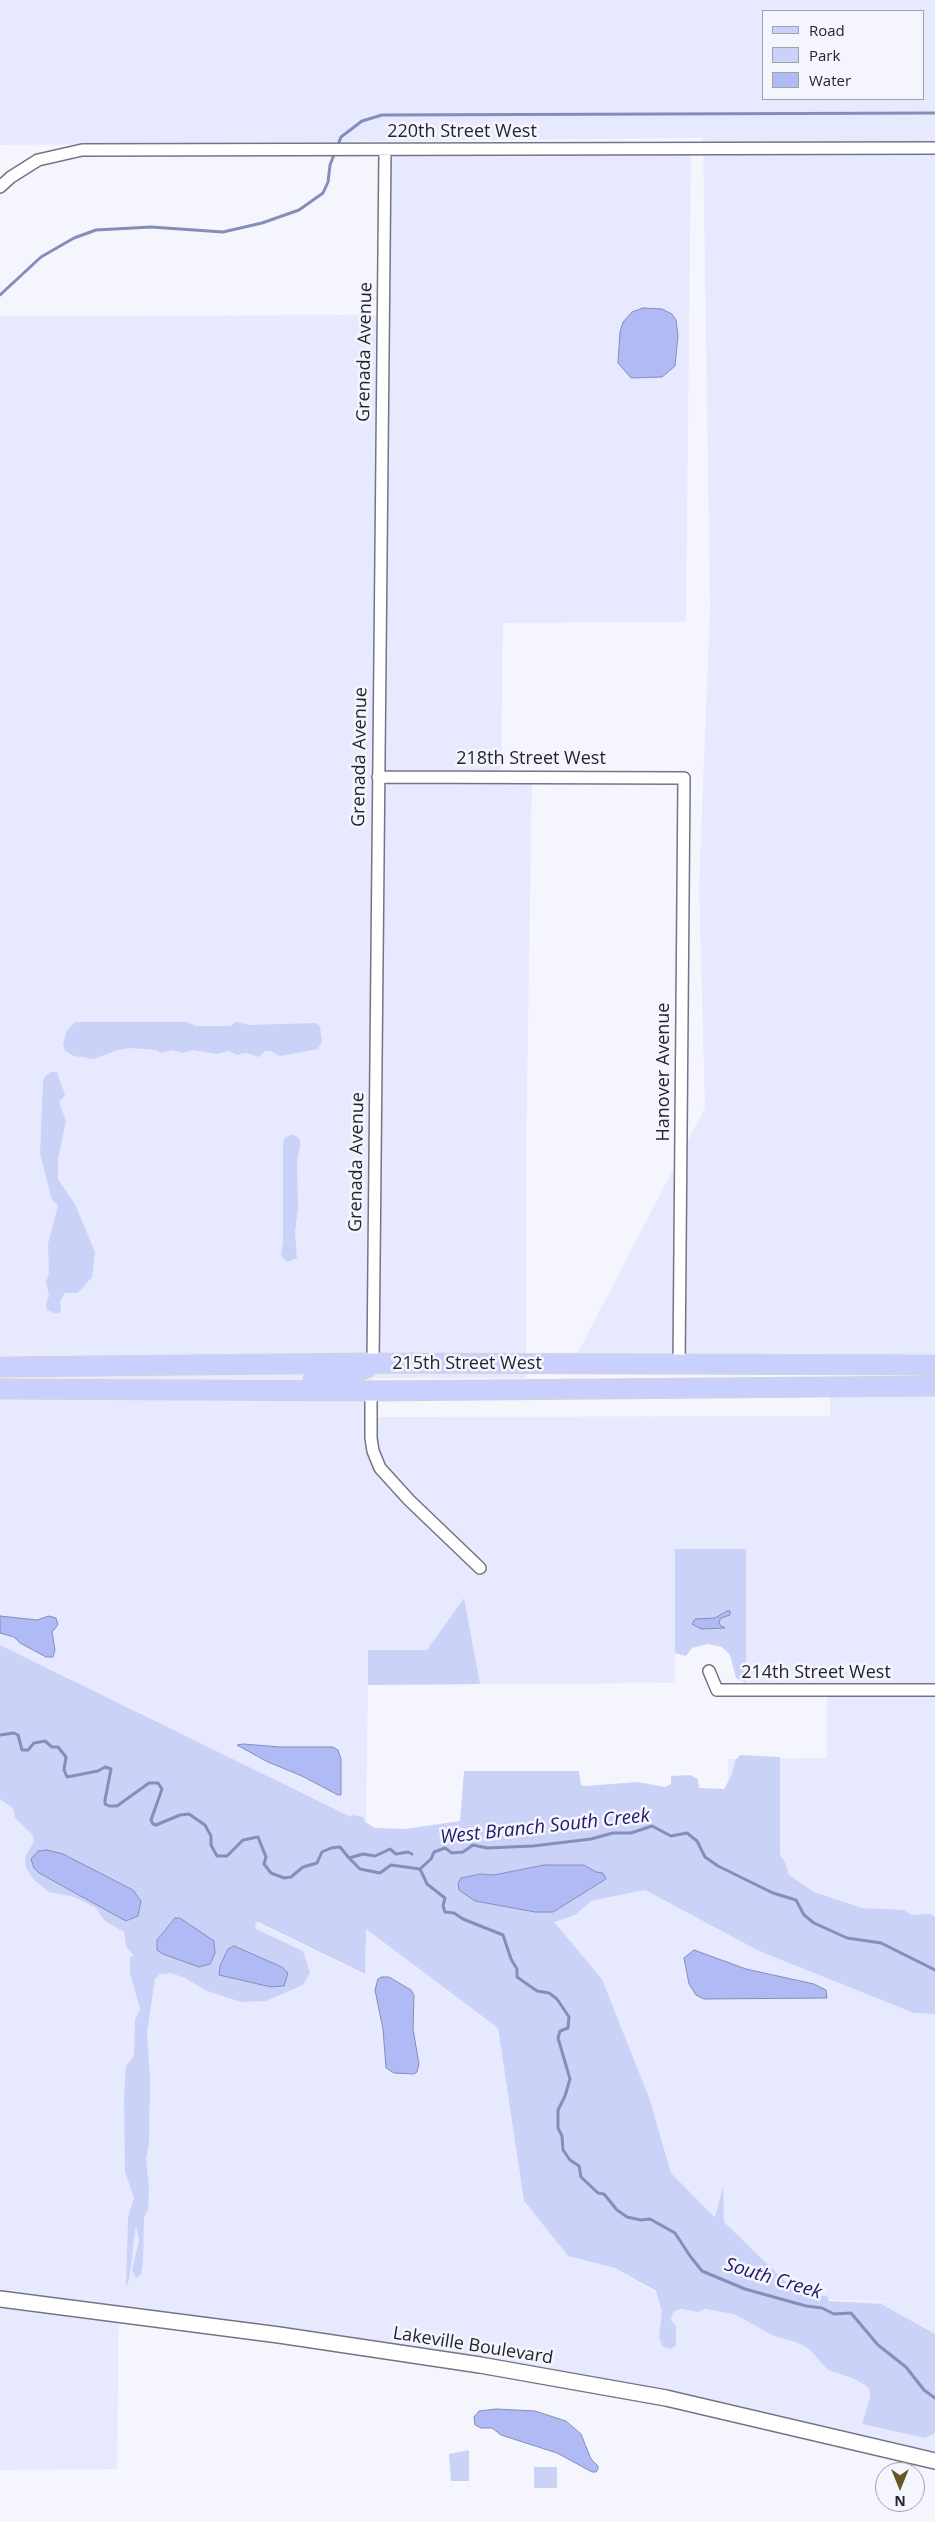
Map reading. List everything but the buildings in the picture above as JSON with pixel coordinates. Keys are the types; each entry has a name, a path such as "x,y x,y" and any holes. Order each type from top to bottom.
{"main road":[{"name":"215th Street West","path":"0,1367 373,1364 935,1365"},
{"path":"225,1390 249,1382 306,1381 345,1377 358,1374 373,1364"},
{"path":"371,1391 394,1375 475,1372 540,1364"},
{"name":"215th Street West","path":"0,1389 371,1391 935,1386"}],"street":[{"name":"220th Street West","path":"0,187 18,172 38,160 82,150 935,148"},
{"name":"Grenada Avenue","path":"373,1364 385,150"},
{"name":"218th Street West","path":"378,777 684,778"},
{"name":"Hanover Avenue","path":"679,1366 684,778"},
{"path":"371,1391 371,1438 373,1451 380,1468 409,1500 480,1568"},
{"name":"214th Street West","path":"709,1671 717,1690 935,1690"},
{"name":"Lakeville Boulevard","path":"0,2299 279,2335 480,2365 666,2398 935,2461"}],"shaded area":[{"path":"0,0 935,0 935,1361 573,1362 705,1108 699,886 710,608 703,138 0,145"},
{"path":"691,148 686,622 503,623 501,776 532,777 526,1160 526,1378 373,1378 372,1417 830,1416 830,1390 935,1394 935,1945 729,1860 728,1759 827,1758 827,1684 746,1683 745,1549 675,1549 675,1683 368,1685 366,1825 0,1645 0,316 382,315 385,150"},
{"path":"0,1799 364,1974 365,1928 498,2028 524,2201 568,2256 615,2268 668,2300 916,2302 800,2299 671,2173 650,2100 602,1979 544,1911 645,1890 759,1951 914,2013 935,2014 935,2461 822,2433 119,2309 117,2469 0,2470"}],"green space":[{"path":"75,1022 187,1022 196,1026 230,1026 236,1022 249,1025 315,1023 320,1026 322,1041 318,1049 280,1056 271,1051 265,1051 259,1057 246,1053 237,1055 228,1051 217,1054 193,1050 183,1053 173,1050 161,1053 156,1050 130,1048 118,1050 94,1059 74,1056 65,1051 63,1045 66,1032"},
{"path":"51,1072 57,1072 65,1095 59,1102 66,1121 58,1159 58,1179 75,1204 95,1252 92,1277 78,1293 65,1293 60,1301 61,1312 56,1314 47,1310 46,1304 49,1296 46,1282 49,1273 48,1244 58,1205 52,1200 40,1154 43,1082 44,1077"},
{"path":"290,1135 300,1139 300,1145 297,1162 298,1208 295,1232 297,1258 288,1262 281,1256 283,1239 283,1143 285,1138"},
{"path":"675,1549 746,1549 746,1683 736,1678 730,1655 722,1647 707,1644 692,1648 686,1656 675,1653"},
{"path":"464,1598 480,1684 368,1685 368,1650 427,1650"},
{"path":"0,1645 351,1817 352,1815 363,1817 365,1822 375,1828 405,1829 460,1821 464,1771 579,1771 581,1785 585,1786 638,1782 665,1787 671,1784 671,1776 690,1775 698,1779 699,1788 724,1789 732,1775 735,1761 740,1755 780,1757 780,1855 785,1862 789,1875 814,1892 862,1908 904,1910 912,1915 930,1914 935,1917 935,2014 914,2013 759,1951 645,1890 591,1901 575,1915 554,1922 602,1979 650,2100 671,2173 715,2217 723,2187 724,2222 794,2290 810,2295 827,2296 829,2301 881,2304 935,2334 935,2433 925,2438 862,2424 870,2398 869,2389 865,2385 852,2378 828,2370 809,2349 796,2342 774,2336 734,2314 705,2309 698,2312 681,2309 673,2312 671,2320 676,2326 676,2345 671,2349 663,2347 659,2337 662,2312 656,2291 615,2268 568,2256 524,2201 498,2028 366,1929 365,1974 258,1922 255,1924 256,1929 303,1951 310,1972 303,1985 266,2001 241,2002 207,1991 185,1978 171,1973 160,1974 155,1979 147,2033 150,2080 149,2143 146,2159 149,2187 148,2210 144,2217 141,2274 136,2278 132,2270 139,2241 136,2225 129,2280 126,2287 128,2217 134,2198 125,2172 124,2098 126,2066 134,2056 135,2020 140,2009 130,1973 130,1957 134,1956 126,1946 124,1932 105,1921 96,1908 75,1897 49,1892 34,1880 26,1868 25,1857 34,1841 32,1834 15,1818 13,1808 0,1799","holes":["47,1850 63,1854 133,1890 139,1897 138,1916 126,1921 39,1873","544,1865 583,1865 596,1872 603,1873 606,1879 553,1912 535,1912 493,1904 461,1878 480,1874 494,1875","185,1923 205,1935 199,1967 193,1965 160,1935 165,1929","234,1946 282,1967 271,1987 220,1975"]},
{"path":"469,2450 469,2481 451,2481 449,2454"},
{"path":"534,2467 557,2467 557,2488 534,2488"}],"water":[{"path":"643,308 662,309 672,314 676,320 678,336 675,366 662,377 631,378 618,363 620,332 623,322 632,312"},
{"path":"730,1611 730,1615 721,1618 719,1622 725,1628 701,1629 692,1624 695,1619 715,1618"},
{"path":"0,1616 37,1620 49,1616 56,1618 58,1625 52,1632 55,1650 53,1657 46,1657 20,1643 14,1637 0,1633"},
{"path":"237,1745 280,1747 333,1747 338,1750 341,1759 341,1795 268,1762"},
{"path":"47,1850 63,1854 133,1890 141,1901 138,1916 126,1921 39,1873 34,1868 31,1859 38,1851"},
{"path":"544,1865 584,1865 596,1872 603,1873 606,1879 553,1912 535,1912 475,1901 459,1890 458,1883 461,1878 480,1874 494,1875"},
{"path":"175,1918 180,1918 214,1941 215,1953 210,1964 199,1967 157,1950 157,1940"},
{"path":"234,1946 282,1967 288,1973 284,1986 271,1987 219,1975 220,1966 228,1949"},
{"path":"694,1950 746,1969 814,1984 826,1990 827,1998 704,1999 696,1995 689,1984 684,1958"},
{"path":"389,1977 411,1990 414,1995 413,2029 419,2064 417,2072 414,2074 394,2073 386,2068 383,2029 375,1990 378,1979"},
{"path":"496,2409 535,2411 566,2421 581,2434 591,2459 598,2466 598,2469 596,2472 592,2472 557,2453 501,2435 492,2428 481,2428 475,2425 474,2417 479,2411"}],"waterway":[{"path":"0,295 41,257 74,238 96,230 151,227 223,232 262,223 299,210 323,193 328,182 330,165 341,137 362,121 382,115 935,113"},
{"name":"South Creek","path":"0,1735 14,1733 18,1735 22,1750 28,1750 34,1743 45,1741 52,1747 58,1747 66,1757 64,1770 67,1777 98,1771 105,1767 111,1769 105,1800 105,1804 109,1806 117,1806 149,1783 158,1783 162,1789 151,1820 153,1824 156,1825 180,1815 189,1814 205,1825 211,1836 211,1845 217,1856 227,1856 243,1840 258,1837 266,1857 264,1864 271,1873 284,1878 291,1877 303,1867 317,1863 322,1852 331,1848 340,1847 349,1858 363,1854 375,1856 390,1849 396,1854 408,1852 412,1854"},
{"name":"West Branch South Creek","path":"420,1869 431,1859 434,1852 445,1848 452,1853 463,1852 473,1845 487,1848 533,1846 591,1839 613,1833 631,1833 652,1826 671,1836 687,1833 697,1841 705,1857 718,1866 773,1893 796,1900 804,1915 814,1923 847,1938 881,1943 935,1970"},
{"name":"South Creek","path":"349,1858 360,1869 380,1873 391,1865 420,1869"},
{"name":"South Creek","path":"420,1869 427,1884 445,1898 443,1906 445,1912 454,1913 463,1919 503,1935 511,1959 517,1969 517,1977 537,1991 549,1993 557,1999 569,2017 568,2028 560,2031 558,2038 570,2079 558,2110 558,2128 562,2136 563,2150 570,2160 579,2166 581,2177 598,2193 604,2194 617,2210 627,2217 641,2220 650,2219 675,2233 702,2271 745,2289 806,2306 822,2308 834,2314 851,2313 878,2345 906,2367 924,2390 935,2398"}]}
